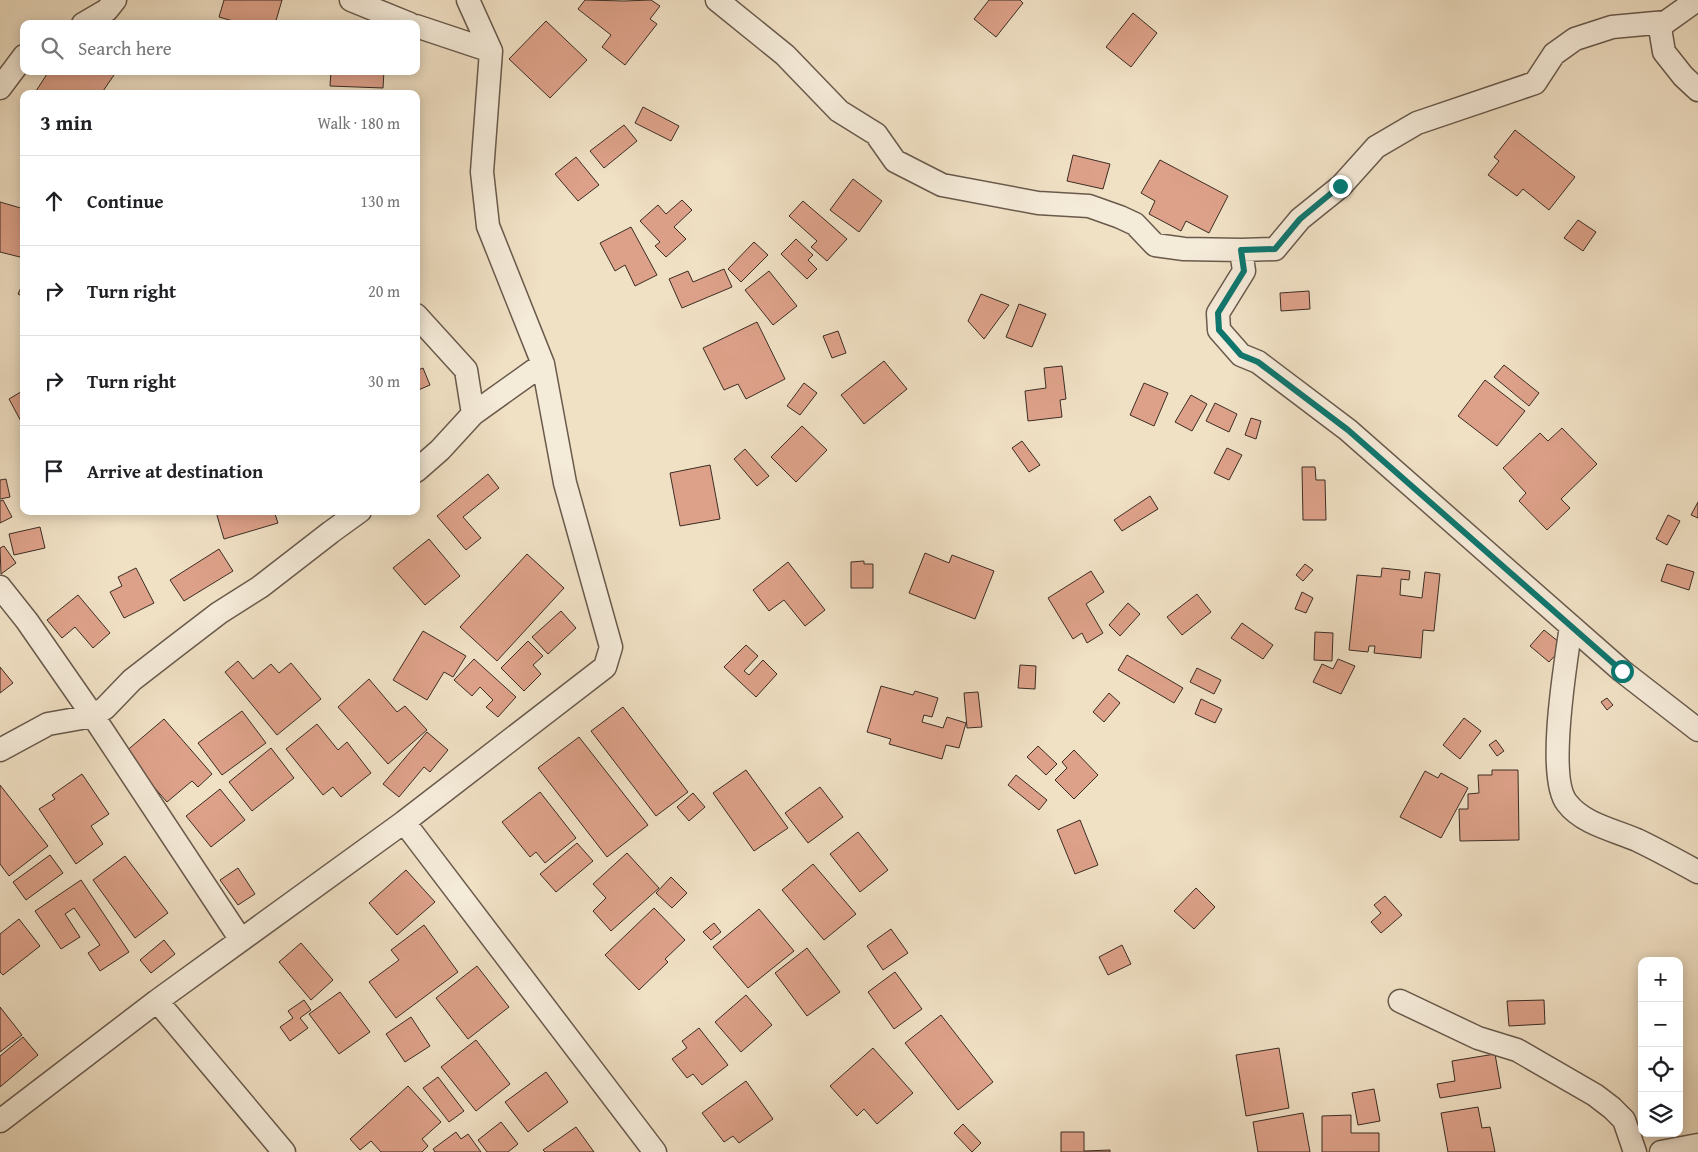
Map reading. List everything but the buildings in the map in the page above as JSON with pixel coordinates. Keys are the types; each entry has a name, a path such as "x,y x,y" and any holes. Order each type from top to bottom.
{"street":[{"path":"90,20 107,10 115,0"},
{"path":"351,0 400,20"},
{"path":"717,0 785,55 839,111 876,134 896,161 942,185 1038,202 1089,206 1135,224 1156,245 1184,249 1275,249 1300,219 1340,186 1376,147 1417,123 1535,83 1554,54 1575,39 1612,27 1666,22"},
{"path":"1697,0 1660,28 1664,52 1683,76 1698,90"},
{"path":"0,1122 157,1001 404,822 604,667 611,647 565,483 543,364 488,226 482,172 491,51 465,2"},
{"path":"420,27 491,51"},
{"path":"0,88 20,61"},
{"path":"1241,250 1244,271 1218,313 1219,330 1241,355 1258,362 1348,430 1622,671 1698,730"},
{"path":"420,319 466,370 473,414"},
{"path":"420,468 440,450 473,414 543,364"},
{"path":"0,750 48,724 93,716 105,708 132,680 172,649 219,613 260,587 355,515"},
{"path":"0,587 27,621 93,716 241,940"},
{"path":"1570,626 1562,684 1558,734 1558,773 1565,801 1584,817 1637,840 1698,872"},
{"path":"404,822 655,1152"},
{"path":"157,1001 284,1152"},
{"path":"1400,1001 1478,1038 1517,1050 1595,1094 1624,1120 1635,1152"},
{"path":"1661,1152 1698,1145"}],"route":[{"path":"1340,186 1300,219 1275,249 1241,250 1244,271 1218,313 1219,330 1241,355 1258,362 1348,430 1622,671"}]}
